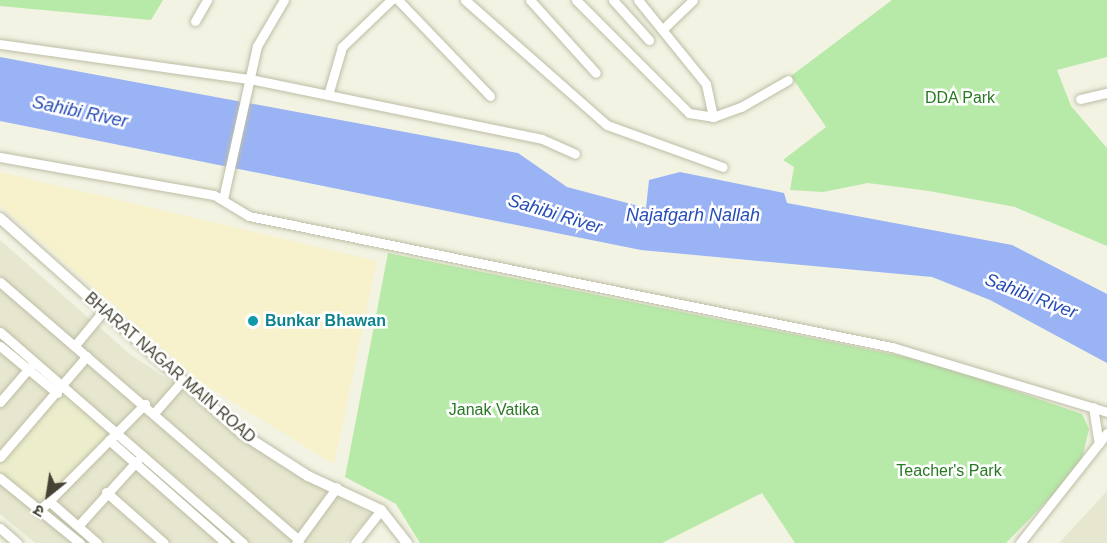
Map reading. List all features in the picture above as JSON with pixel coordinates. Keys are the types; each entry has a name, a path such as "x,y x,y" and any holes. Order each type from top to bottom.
{"street":[{"path":"195,21 207,0"},
{"path":"223,199 258,46 284,0"},
{"path":"328,94 342,47 390,0"},
{"path":"398,0 490,96"},
{"path":"465,0 607,125 723,167"},
{"path":"530,0 596,73"},
{"path":"576,0 676,105 689,113 713,117 788,80"},
{"path":"613,0 650,40"},
{"path":"638,0 664,28 706,84 713,117"},
{"path":"664,28 686,2"},
{"path":"0,44 250,79 542,139 575,154"},
{"path":"1080,99 1107,93"},
{"path":"0,157 223,199 249,216 892,346 1107,412"},
{"name":"BHARAT NAGAR MAIN ROAD","path":"0,218 182,381 276,458 381,510 407,543"},
{"path":"0,282 155,412 298,541 337,487"},
{"path":"76,344 104,310"},
{"path":"0,332 35,362 60,390"},
{"path":"0,346 27,369 60,390 118,435 243,543"},
{"path":"0,456 60,390 87,356"},
{"path":"0,401 35,362"},
{"path":"155,412 182,381"},
{"path":"41,508 109,440 118,435 145,404"},
{"path":"1093,407 1099,444"},
{"path":"1020,543 1107,433"},
{"path":"109,440 226,543"},
{"path":"78,526 106,492 142,456"},
{"path":"0,478 41,508 80,543"},
{"path":"106,492 164,543"},
{"path":"49,501 96,543"},
{"path":"355,543 381,510"},
{"path":"0,528 17,543"}],"shaded area":[{"name":"Bunkar Bhawan","path":"0,172 377,261 334,464 202,383 0,205"},
{"path":"0,240 131,355 371,515 346,543 35,543 0,514"},
{"path":"63,394 107,434 39,509 0,474 0,463"},
{"path":"1107,491 1107,543 1059,543"}],"green space":[{"path":"0,0 163,0 151,20 0,6"},
{"name":"DDA Park","path":"892,0 1107,0 1107,57 1057,70 1071,106 1107,148 1107,246 1015,207 929,191 868,183 823,192 790,190 794,167 783,160 826,127 791,76"},
{"name":"Janak Vatika","path":"388,253 931,362 1082,414 1089,429 1080,467 1006,543 795,543 762,493 662,543 420,543 396,504 345,477"}],"water":[{"name":"Najafgarh Nallah","path":"0,57 518,153 567,187 646,208 649,180 680,172 784,193 787,203 1012,245 1107,294 1107,363 990,300 932,277 641,250 0,121"}],"place":[{"name":"Bunkar Bhawan","path":"253,321"}],"water label":[{"name":"Sahibi River","path":"80,112"},
{"name":"Sahibi River","path":"555,214"},
{"name":"Sahibi River","path":"1031,296"}],"park label":[{"name":"Teacher's Park","path":"949,471"}]}
